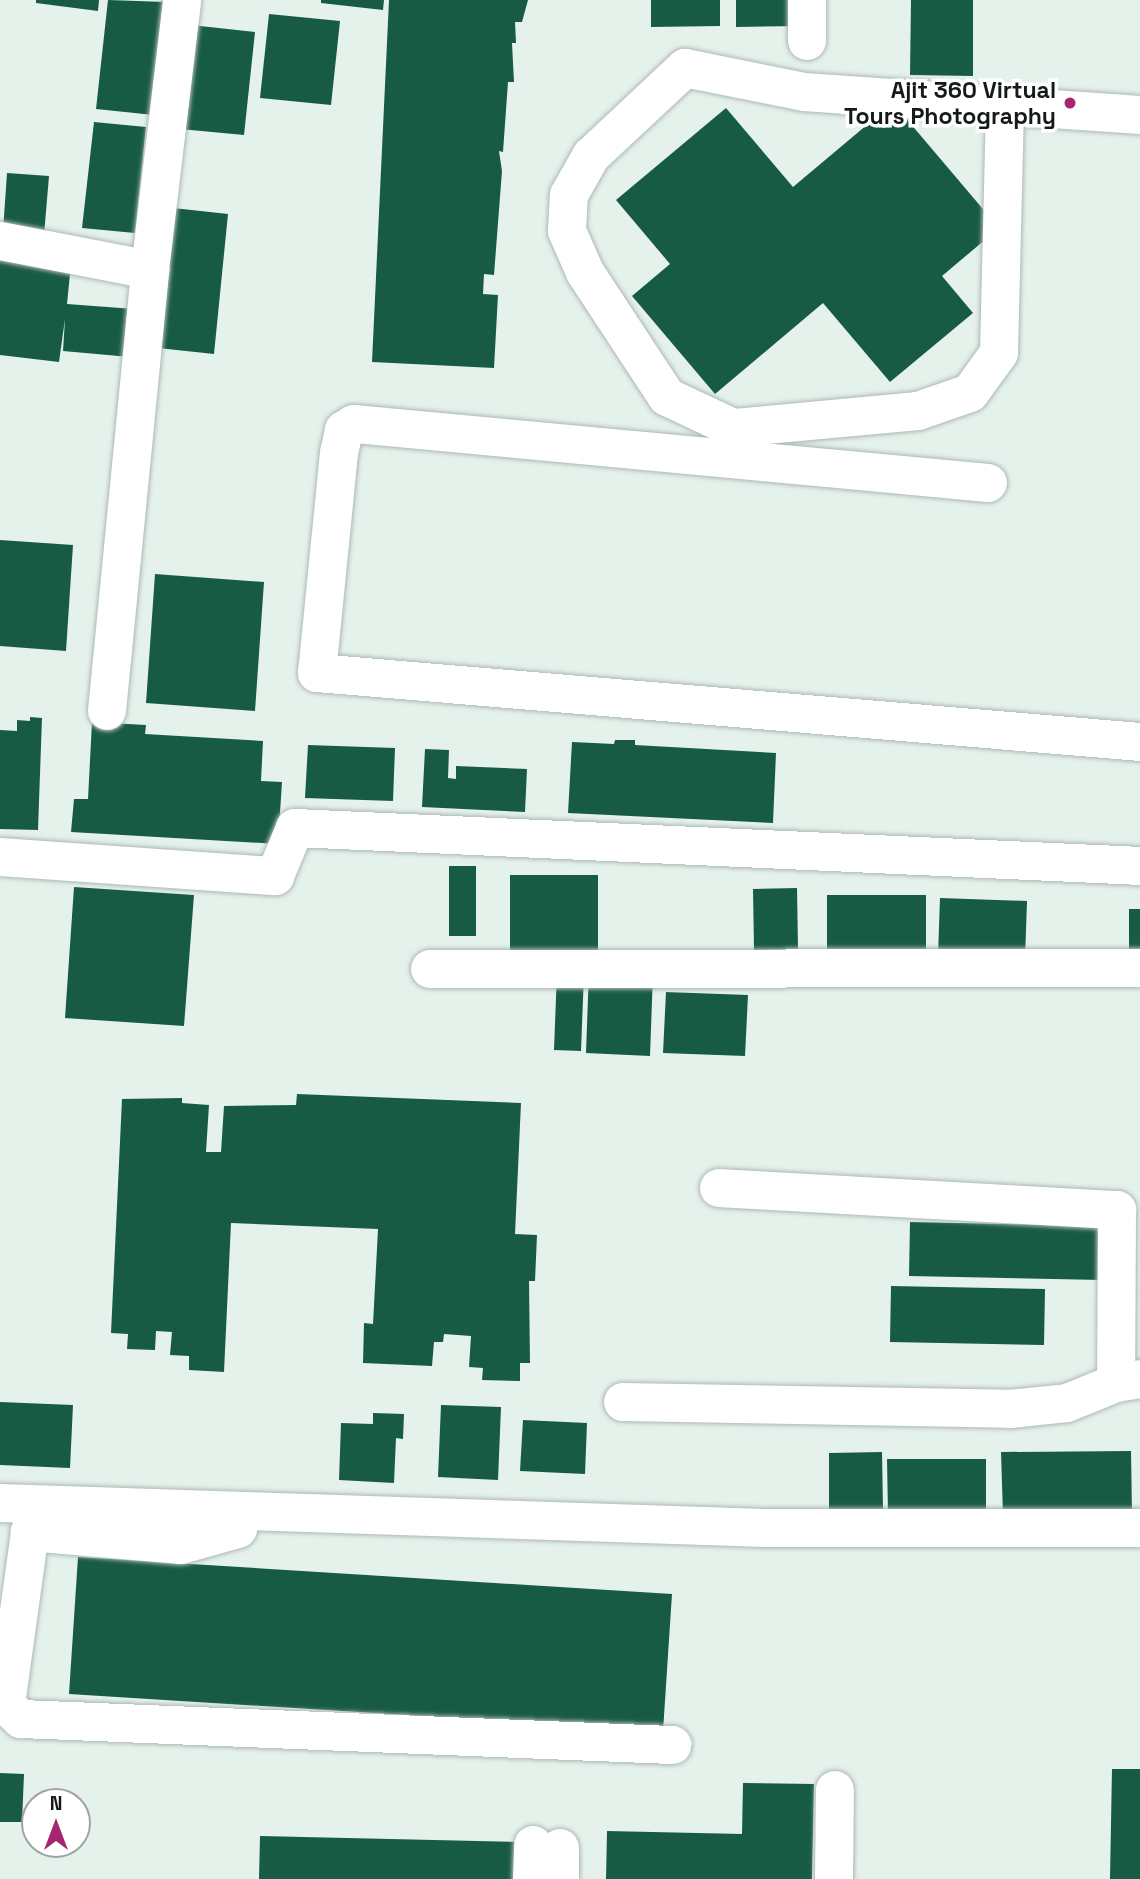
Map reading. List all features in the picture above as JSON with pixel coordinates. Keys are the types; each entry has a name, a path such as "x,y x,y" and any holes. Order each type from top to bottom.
{"street":[{"path":"107,711 150,270 181,0"},
{"path":"807,0 807,41"},
{"path":"1005,107 999,353 970,393 918,411 733,428 667,397 585,272 567,232 569,195 591,156 685,68 804,92 1140,115"},
{"path":"0,241 150,270"},
{"path":"988,483 354,425 344,430 339,453 317,673 1140,742"},
{"path":"0,858 275,876 295,828 1140,866"},
{"path":"429,969 1140,968"},
{"path":"623,1402 1010,1409 1067,1403 1128,1381 1117,1210 719,1188"},
{"path":"0,1503 765,1528 1140,1528"},
{"path":"242,1511 238,1529 181,1545 30,1532 6,1705 21,1719 672,1745"},
{"path":"834,1879 835,1790"}],"building":[{"path":"36,0 99,0 98,11 36,3"},
{"path":"108,0 166,2 154,115 96,109"},
{"path":"321,0 384,0 383,10 321,3"},
{"path":"389,0 528,0 522,22 515,22 516,43 512,43 514,82 508,82 503,152 499,151 502,171 494,275 484,274 483,294 498,295 494,368 372,362"},
{"path":"651,0 720,0 720,26 651,27"},
{"path":"736,0 800,0 800,26 736,27"},
{"path":"911,0 973,0 973,76 910,75"},
{"path":"269,14 340,21 331,105 260,98"},
{"path":"191,25 255,32 244,135 180,129"},
{"path":"893,103 999,228 942,276 973,313 890,382 823,303 715,394 632,296 670,264 616,200 726,108 793,187"},
{"path":"94,122 146,127 135,233 82,228"},
{"path":"7,173 49,176 44,235 3,231"},
{"path":"173,208 228,214 214,354 158,348"},
{"path":"0,256 71,264 67,304 134,309 130,357 63,351 65,319 59,362 0,355"},
{"path":"0,540 73,545 66,651 0,646"},
{"path":"155,574 264,582 255,711 146,703"},
{"path":"30,717 42,718 38,830 0,829 0,730 17,731 17,720 30,721"},
{"path":"92,722 146,725 145,734 263,741 261,781 282,782 278,844 71,832 74,799 88,799"},
{"path":"615,740 635,740 635,745 776,753 773,823 568,813 572,742 614,744"},
{"path":"308,745 395,748 393,801 305,798"},
{"path":"425,749 449,750 448,778 456,779 456,766 527,769 525,812 422,807"},
{"path":"449,866 476,866 476,936 449,936"},
{"path":"510,875 598,875 598,955 510,955"},
{"path":"74,887 194,895 184,1026 65,1018"},
{"path":"797,888 798,949 754,950 753,889"},
{"path":"827,895 926,895 926,959 827,959"},
{"path":"940,898 1027,901 1025,959 938,956"},
{"path":"1129,909 1140,909 1140,958 1129,958"},
{"path":"589,971 653,973 650,1056 586,1053"},
{"path":"557,972 584,973 581,1051 554,1050"},
{"path":"666,992 748,995 745,1056 663,1053"},
{"path":"297,1094 521,1103 515,1234 537,1235 535,1281 529,1281 530,1363 520,1363 520,1381 482,1380 483,1368 469,1367 471,1336 444,1334 443,1342 434,1342 432,1366 363,1363 364,1323 373,1324 378,1229 231,1223 224,1372 189,1370 189,1356 170,1355 172,1332 156,1331 155,1350 127,1349 128,1334 111,1333 122,1099 182,1098 182,1103 209,1105 206,1152 221,1152 224,1106 296,1105"},
{"path":"910,1222 1103,1226 1102,1280 909,1276"},
{"path":"891,1286 1045,1289 1044,1345 890,1342"},
{"path":"0,1402 73,1405 70,1468 0,1465"},
{"path":"441,1405 501,1407 498,1480 438,1477"},
{"path":"373,1413 404,1414 403,1439 396,1438 394,1483 339,1480 341,1423 373,1424"},
{"path":"523,1420 587,1423 585,1474 520,1471"},
{"path":"1131,1451 1132,1514 1003,1515 1001,1452"},
{"path":"882,1452 883,1510 829,1510 829,1453"},
{"path":"887,1459 986,1459 986,1512 888,1514"},
{"path":"78,1557 672,1594 663,1731 69,1694"},
{"path":"1112,1769 1140,1769 1140,1879 1110,1879"},
{"path":"0,1773 24,1774 23,1788 21,1788 21,1822 0,1822"},
{"path":"743,1783 814,1784 812,1879 606,1879 607,1831 742,1834"},
{"path":"260,1836 520,1842 519,1879 259,1879"}],"place":[{"name":"Ajit 360 Virtual Tours Photography","path":"1070,103"}]}
